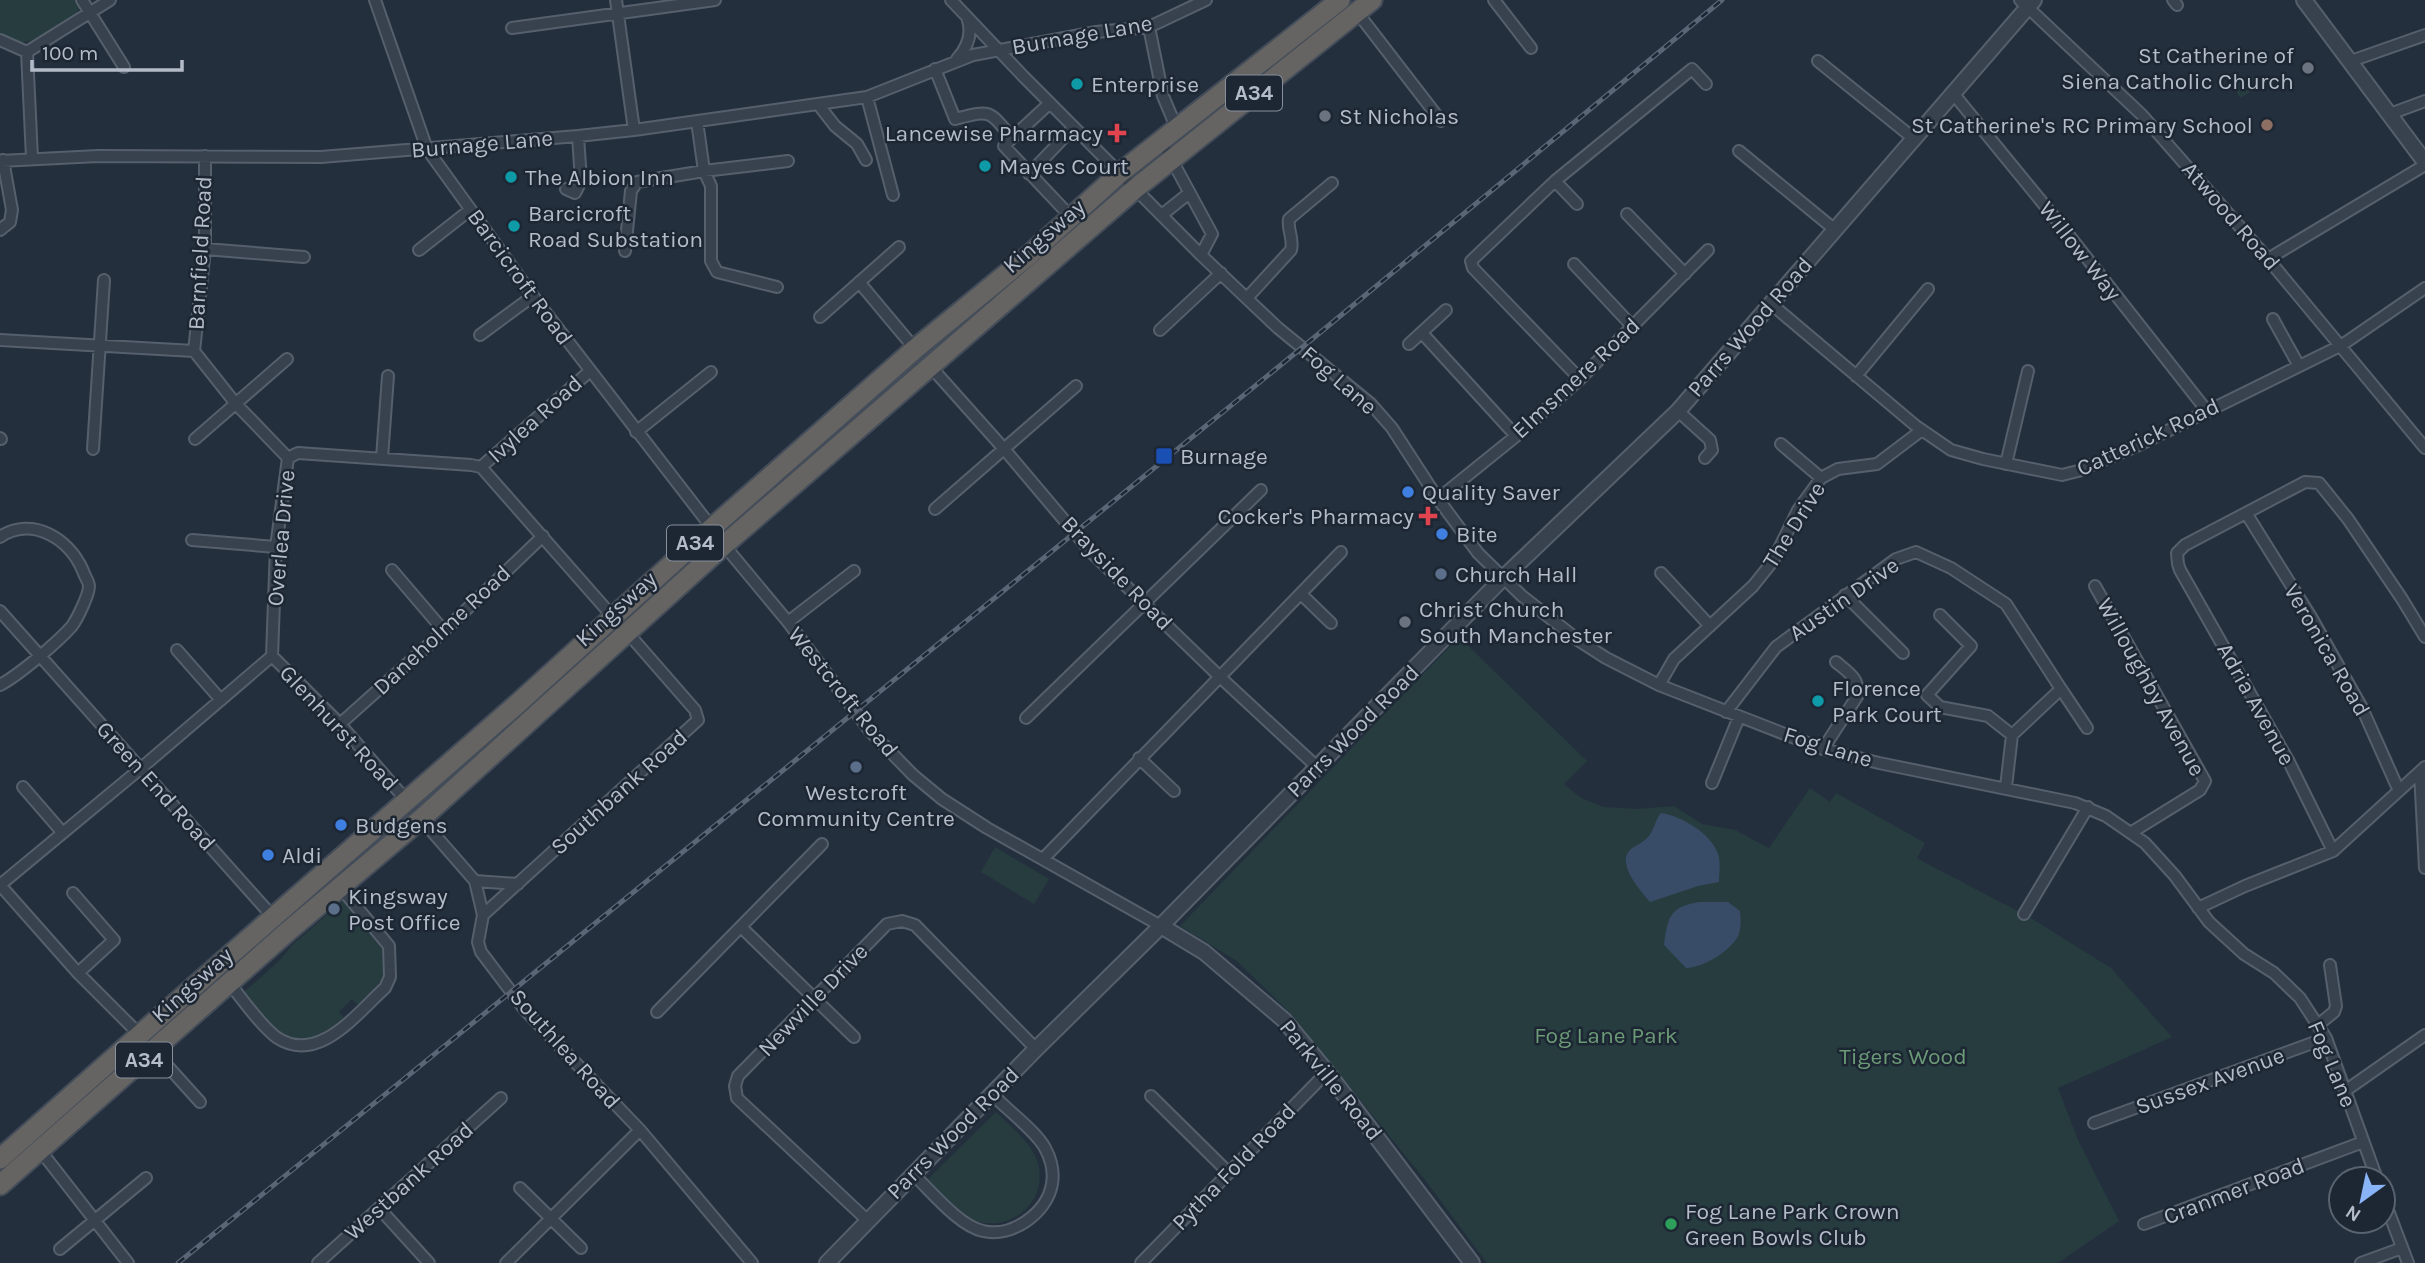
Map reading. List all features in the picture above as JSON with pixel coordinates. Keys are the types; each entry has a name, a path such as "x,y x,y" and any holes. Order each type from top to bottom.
{"highway":[{"name":"Kingsway","path":"0,1160 915,349 1027,257 1120,173 1176,127 1224,98 1340,0"},
{"name":"Kingsway","path":"0,1185 287,932 421,819 724,545 1136,188 1170,155 1372,0"},
{"path":"1120,173 1134,175 1170,155 1224,98 1268,82"},
{"path":"1027,257 1054,244 1117,190 1125,186 1136,188"},
{"path":"274,917 287,932"}],"street":[{"path":"82,0 124,67"},
{"path":"27,52 110,0"},
{"name":"Barcicroft Road","path":"375,0 427,149 533,296 712,528"},
{"path":"616,0 634,130"},
{"path":"512,29 715,0"},
{"name":"Fog Lane","path":"951,0 1049,103 1163,214 1201,255 1287,335 1371,404 1392,428 1478,554 1578,640 1606,658 1660,685 1823,748 1879,764 2088,807 2132,832 2157,854 2198,908 2235,947 2274,972 2289,986 2319,1024 2371,1165"},
{"name":"Burnage Lane","path":"2,161 98,156 321,157 634,130 867,97 955,61 998,49 1096,32 1149,27 1206,0"},
{"path":"1494,0 1531,48"},
{"path":"2268,259 2425,163 2304,0"},
{"name":"Parrs Wood Road","path":"827,1263 1503,578 1678,411 2026,2"},
{"name":"Atwood Road","path":"2026,2 2142,115 2342,345 2425,448"},
{"path":"1357,12 1441,121"},
{"path":"955,61 969,40 970,29 966,16"},
{"path":"1149,27 1163,96 1176,127"},
{"path":"2351,61 2425,35"},
{"path":"0,40 27,52"},
{"path":"27,52 32,158"},
{"path":"1818,61 1913,138"},
{"path":"936,69 955,119 984,111 993,115 1012,138"},
{"path":"1580,379 1473,268 1471,261 1555,181 1692,69 1706,84"},
{"name":"Willow Way","path":"1952,92 2207,411"},
{"path":"867,97 893,195"},
{"path":"2390,114 2425,101"},
{"path":"1049,103 1004,146 1072,218"},
{"path":"818,104 835,126 857,144 866,160"},
{"path":"697,121 704,171 711,186 711,261 717,272 778,287"},
{"path":"1029,174 1074,127"},
{"path":"566,188 575,193 581,181 578,136"},
{"path":"1739,151 1835,229"},
{"path":"1170,155 1188,194 1212,234 1201,255"},
{"name":"Barnfield Road","path":"194,351 205,249 205,156"},
{"path":"0,230 10,222 12,210 2,161"},
{"path":"625,251 631,191 637,182 788,161"},
{"path":"1555,181 1577,204"},
{"path":"1247,298 1292,250 1289,219 1332,183"},
{"path":"1163,214 1188,194"},
{"path":"419,250 470,210"},
{"path":"1627,214 1685,274"},
{"path":"820,317 899,247"},
{"path":"205,249 304,257"},
{"name":"Elmsmere Road","path":"1438,499 1516,436 1580,379 1708,250"},
{"path":"1574,264 1632,326"},
{"path":"1160,330 1221,273"},
{"path":"93,449 104,280"},
{"path":"859,282 915,349"},
{"name":"Catterick Road","path":"1770,303 1922,430 1959,454 2048,473 2073,473 2342,345 2425,288"},
{"path":"1856,376 1928,289"},
{"path":"481,335 533,296"},
{"path":"1409,344 1446,310"},
{"path":"2273,319 2299,366"},
{"path":"1422,333 1516,436"},
{"path":"0,340 194,351"},
{"name":"Overlea Drive","path":"194,351 236,404 288,458 276,547 272,656"},
{"path":"195,439 286,359"},
{"name":"Brayside Road","path":"931,367 1091,552 1317,767"},
{"name":"Ivylea Road","path":"481,467 590,371"},
{"path":"2006,464 2028,371"},
{"path":"636,432 711,372"},
{"path":"382,458 388,376"},
{"path":"934,509 1076,386"},
{"path":"1678,411 1710,440 1712,450 1705,458"},
{"name":"The Drive","path":"1660,685 1674,659 1753,586 1773,561 1798,510 1821,478 1838,469 1877,464 1922,430"},
{"path":"1781,444 1821,478"},
{"path":"288,458 298,453 481,467 613,617"},
{"path":"2246,513 2305,482 2311,481 2324,487 2402,599 2425,637"},
{"path":"1026,718 1261,490"},
{"name":"Adria Avenue","path":"2246,513 2179,549 2177,558 2180,570 2289,762 2333,851"},
{"name":"Veronica Road","path":"2246,513 2311,617 2356,697 2399,791"},
{"path":"0,537 12,530 36,529 60,539 79,562 89,586 73,625 0,685"},
{"name":"Daneholme Road","path":"340,724 444,631 543,536"},
{"path":"192,540 276,547"},
{"name":"Westcroft Road","path":"724,545 788,622 870,731 912,775 953,806 1161,926"},
{"path":"1042,859 1341,552"},
{"name":"Austin Drive","path":"1726,712 1776,647 1896,559 1916,552 1933,558 2006,604 2087,729"},
{"path":"392,570 444,631"},
{"path":"788,622 854,570"},
{"path":"1661,573 1710,626"},
{"name":"Willoughby Avenue","path":"2095,586 2205,781 2200,790 2132,832"},
{"path":"1301,594 1331,623"},
{"path":"1845,595 1903,653"},
{"name":"Green End Road","path":"0,611 274,917"},
{"path":"1940,615 1971,646 1927,695 1940,707 1988,716 2012,735"},
{"name":"Southbank Road","path":"483,915 698,720 695,710 627,632"},
{"path":"177,650 221,700"},
{"path":"141,1036 78,973 0,885 272,656"},
{"name":"Glenhurst Road","path":"272,656 340,724 406,800"},
{"path":"1823,748 1858,695 1859,688 1855,678 1836,662"},
{"path":"2006,788 2012,735 2061,689"},
{"path":"1712,783 1739,717"},
{"path":"1139,758 1174,791"},
{"path":"2198,908 2333,851 2422,769"},
{"path":"2422,769 2425,868"},
{"path":"23,787 62,832"},
{"path":"2024,914 2088,807"},
{"name":"Southlea Road","path":"421,819 475,881 483,915 478,942 481,952 525,1010 640,1130 752,1263"},
{"path":"657,1012 822,844"},
{"path":"475,881 518,884"},
{"path":"230,984 276,1037 291,1043 309,1045 328,1040 385,988 390,977 389,946 341,888"},
{"path":"73,893 114,940 78,973"},
{"name":"Newville Drive","path":"867,1220 737,1098 734,1086 738,1076 887,924 901,921 915,925 1036,1049"},
{"name":"Parkville Road","path":"1161,926 1204,952 1284,1020 1327,1072 1472,1263"},
{"path":"741,927 854,1037"},
{"path":"2319,1024 2334,1012 2336,1006 2330,965"},
{"path":"2345,1091 2425,1035"},
{"name":"Sussex Avenue","path":"2094,1124 2326,1038"},
{"path":"154,1052 200,1102"},
{"name":"Pytha Fold Road","path":"1141,1263 1327,1072"},
{"path":"914,1174 964,1221 982,1231 999,1233 1012,1229 1031,1217 1045,1202 1052,1185 1052,1164 1044,1145 992,1094"},
{"path":"1151,1096 1228,1172"},
{"name":"Westbank Road","path":"318,1263 501,1098"},
{"path":"506,1263 640,1130"},
{"name":"Cranmer Road","path":"2144,1224 2363,1142"},
{"path":"40,1150 128,1263"},
{"path":"60,1249 146,1178"},
{"path":"520,1188 581,1248"},
{"path":"380,1208 429,1263"},
{"path":"2397,1234 2408,1263"},
{"path":"2361,1263 2402,1248"}],"green space":[{"path":"0,0 76,0 80,6 71,19 50,33 30,41 16,42 0,37"},
{"path":"2252,75 2259,87 2240,98 2233,86"},
{"path":"1053,247 942,346 938,342 1019,272"},
{"path":"899,375 904,381 749,517 744,512"},
{"name":"Fog Lane Park","path":"1459,637 1587,761 1564,784 1581,798 1604,807 1636,809 1674,806 1702,824 1735,830 1769,848 1810,788 1830,802 1836,793 1925,843 1917,858 1920,860 2029,917 2111,968 2172,1037 2058,1088 2078,1140 2119,1221 2058,1263 1487,1263 1425,1180 1289,1012 1237,961 1180,926"},
{"path":"995,847 1049,879 1034,904 981,872"},
{"path":"343,901 384,949 384,974 376,988 359,1006 352,999 339,1012 344,1018 330,1032 314,1039 290,1037 270,1022 244,992 279,961 292,945"},
{"path":"996,1112 1022,1137 1033,1152 1039,1168 1039,1182 1028,1206 1018,1215 1007,1221 980,1222 961,1214 927,1180"}],"water":[{"path":"1661,813 1686,822 1709,839 1719,857 1719,882 1650,902 1631,877 1626,856 1650,835"},
{"path":"1699,902 1728,902 1740,911 1740,931 1737,939 1718,956 1706,963 1686,968 1664,945 1667,927 1676,910"}],"railway":[{"path":"178,1263 1293,355 1722,0"}],"place":[{"name":"St Catherine of Siena Catholic Church","path":"2308,68"},
{"name":"Enterprise","path":"1077,84"},
{"name":"St Nicholas","path":"1325,116"},
{"name":"St Catherine's RC Primary School","path":"2267,125"},
{"name":"Lancewise Pharmacy","path":"1117,133"},
{"name":"Mayes Court","path":"985,166"},
{"name":"The Albion Inn","path":"511,177"},
{"name":"Barcicroft Road Substation","path":"514,226"},
{"name":"Burnage","path":"1164,456"},
{"name":"Quality Saver","path":"1408,492"},
{"name":"Cocker's Pharmacy","path":"1428,516"},
{"name":"Bite","path":"1442,534"},
{"name":"Church Hall","path":"1441,574"},
{"name":"Christ Church South Manchester","path":"1405,622"},
{"name":"Florence Park Court","path":"1818,701"},
{"name":"Westcroft Community Centre","path":"856,767"},
{"name":"Budgens","path":"341,825"},
{"name":"Aldi","path":"268,855"},
{"name":"Kingsway Post Office","path":"334,909"},
{"name":"Fog Lane Park Crown Green Bowls Club","path":"1671,1224"}],"park label":[{"name":"Tigers Wood","path":"1903,1056"}]}
